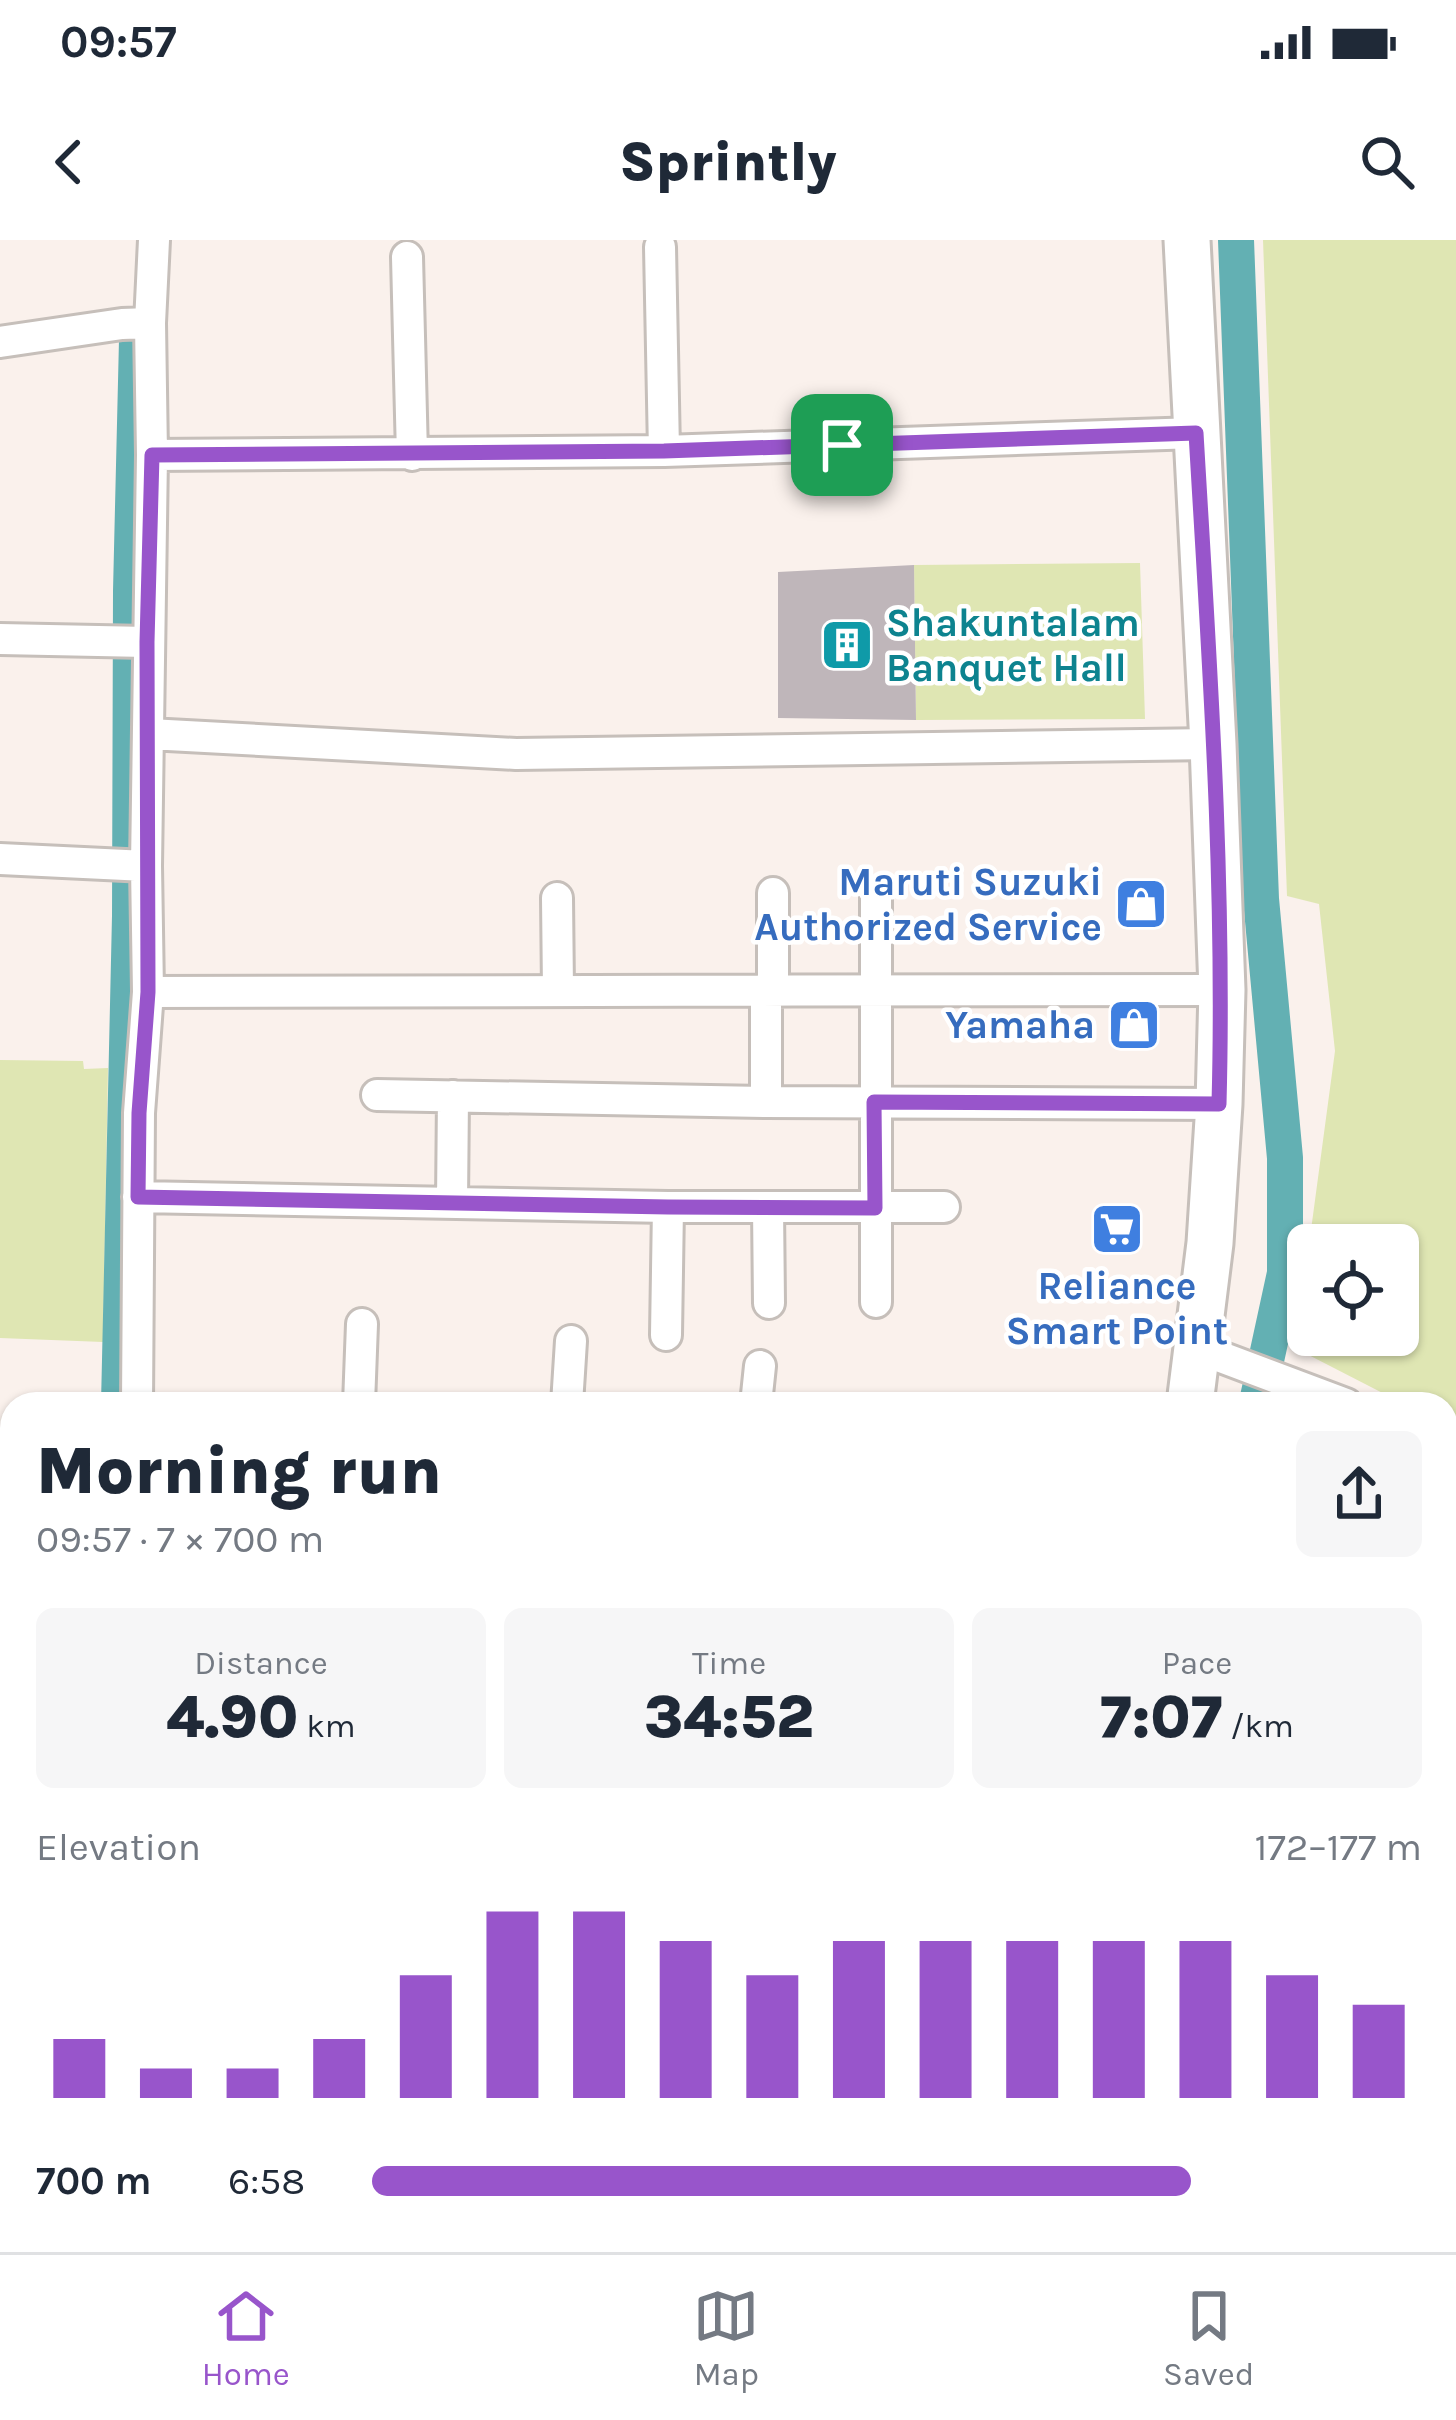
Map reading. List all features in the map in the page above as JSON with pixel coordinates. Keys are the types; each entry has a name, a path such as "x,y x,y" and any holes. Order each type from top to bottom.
{"main road":[{"path":"1187,240 1222,990 1210,1243 1192,1392"}],"street":[{"path":"137,1392 139,1113 148,992 134,864 149,734 134,642 152,455 137,324 154,240"},
{"path":"660,247 664,451"},
{"path":"407,257 412,455"},
{"path":"0,342 137,324"},
{"path":"152,455 664,451 1196,433"},
{"path":"0,639 134,642"},
{"path":"149,734 516,754 1213,744"},
{"path":"0,859 134,864"},
{"path":"766,1102 773,893"},
{"path":"876,893 876,1301"},
{"path":"556,898 558,990"},
{"path":"148,992 1222,990"},
{"path":"377,1095 1219,1104"},
{"path":"452,1202 453,1096"},
{"path":"138,1197 944,1207"},
{"path":"666,1335 668,1207"},
{"path":"768,1208 769,1303"},
{"path":"359,1392 362,1324"},
{"path":"568,1392 571,1341"},
{"path":"1197,1348 1316,1392"},
{"path":"757,1392 760,1366"}],"green space":[{"path":"1263,240 1456,240 1456,1392 1381,1392 1311,1356 1419,1356 1419,1224 1312,1224 1335,1051 1319,904 1287,896"},
{"path":"1140,563 1145,719 916,720 914,565"},
{"path":"0,1060 83,1061 84,1069 108,1068 103,1342 0,1338"}],"building":[{"name":"Shakuntalam Banquet Hall","path":"914,565 916,720 778,718 778,572"}],"waterway":[{"path":"1236,240 1261,899 1285,1158 1285,1273 1259,1392"},
{"path":"119,1392 137,340"}],"place":[{"name":"Shakuntalam Banquet Hall","path":"847,645"},
{"name":"Maruti Suzuki Authorized Service","path":"1141,904"},
{"name":"Yamaha","path":"1134,1025"},
{"name":"Reliance Smart Point","path":"1117,1229"}],"route":[{"path":"1196,433 1222,990 1219,1104 874,1102 875,1208 138,1197 148,992 147,642 152,455 412,455 842,445 1196,433"}]}
